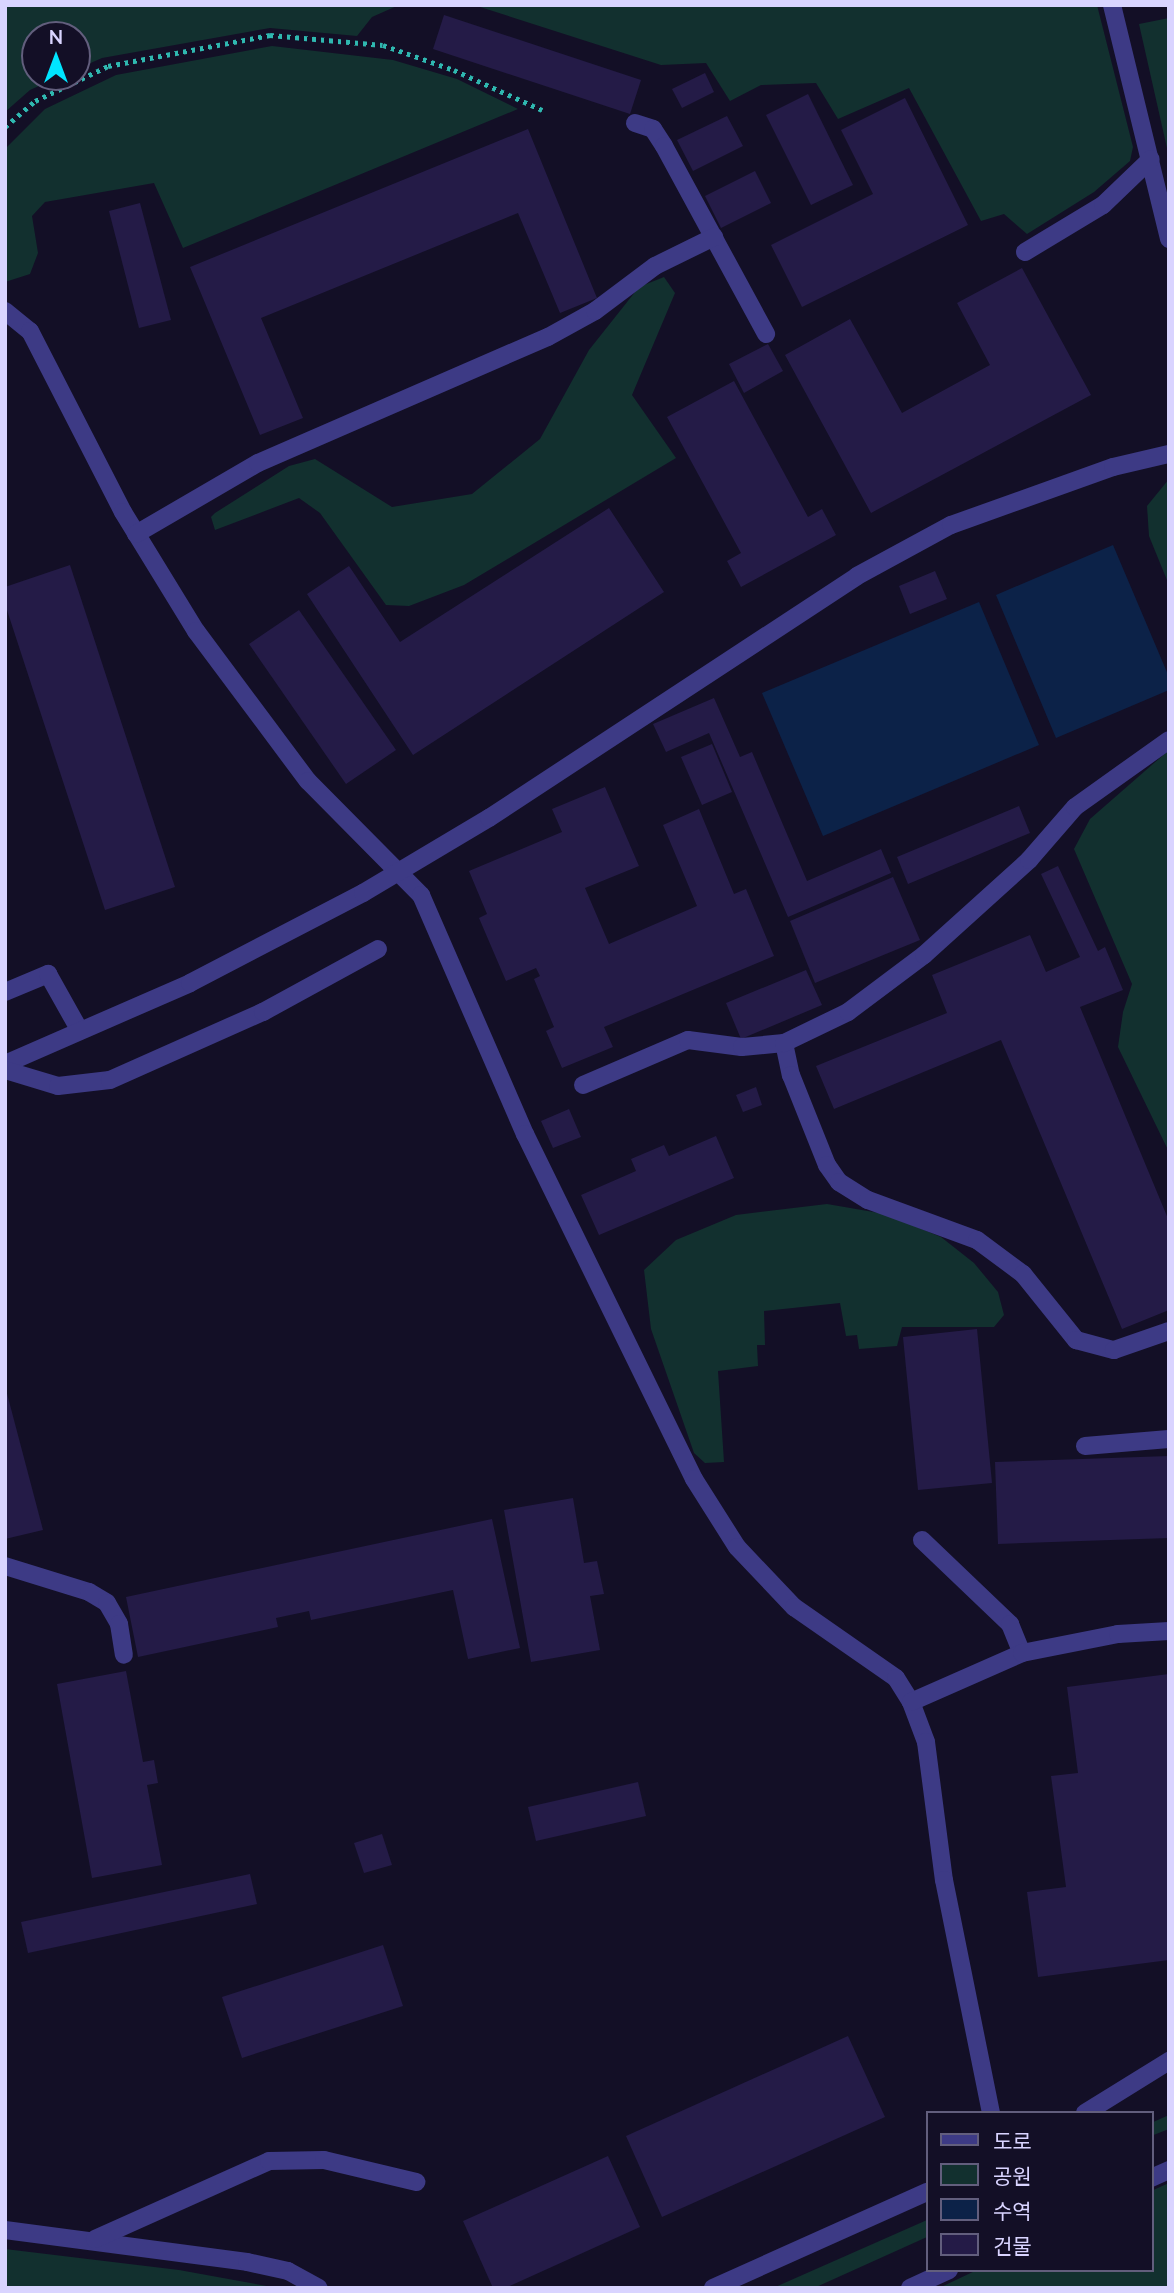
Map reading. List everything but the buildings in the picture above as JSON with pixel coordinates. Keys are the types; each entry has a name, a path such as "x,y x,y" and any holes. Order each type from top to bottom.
{"street":[{"path":"1112,5 1169,239"},
{"path":"635,123 653,130 664,146 766,334"},
{"path":"1025,253 1103,205 1151,159"},
{"path":"136,534 258,463 548,337 594,311 655,266 714,237"},
{"path":"5,311 30,331 136,534 196,631 308,781 421,895 525,1134 694,1479 737,1547 794,1607 874,1659 895,1678 911,1702 926,1742 944,1880 991,2111"},
{"path":"5,1064 190,984 399,870 489,818 869,569 951,525 1113,467 1169,454"},
{"path":"583,1085 688,1040 742,1047 784,1043 848,1012 925,955 1029,860 1075,807 1169,740"},
{"path":"5,1070 58,1086 110,1080 263,1012 378,950"},
{"path":"5,992 48,974 80,1031"},
{"path":"784,1043 790,1075 827,1165 839,1182 868,1200 977,1240 1023,1274 1076,1340 1114,1350 1169,1331"},
{"path":"1085,1447 1169,1439"},
{"path":"922,1540 1010,1624 1022,1653"},
{"path":"5,1566 89,1592 107,1603 118,1624 124,1655"},
{"path":"911,1702 1022,1653 1118,1634 1169,1632"},
{"path":"1088,2111 1169,2062"},
{"path":"95,2239 269,2161 324,2160 416,2182"},
{"path":"1153,2177 1169,2170"},
{"path":"713,2288 926,2192"},
{"path":"5,2230 95,2239 288,2271 319,2288"},
{"path":"910,2288 945,2272"}],"path":[{"path":"5,127 35,101 108,66 270,35 383,45 454,70 542,110"}],"green space":[{"path":"5,5 399,5 372,17 357,36 270,28 102,58 91,63 91,21 21,21 21,91 29,91 5,112"},
{"path":"474,5 1097,5 1133,147 1130,161 1094,192 1027,234 1004,214 981,221 909,88 838,119 816,83 761,85 730,101 706,63 661,65"},
{"path":"1169,18 1169,157 1139,24"},
{"path":"272,46 393,60 457,79 518,109 183,248 154,183 45,202 32,216 38,253 30,274 5,282 5,149 45,109 83,91 91,91 91,87 116,75"},
{"path":"664,277 675,293 632,395 676,458 464,585 409,606 386,605 320,513 299,498 215,530 211,517 215,513 289,466 315,459 392,507 472,494 540,439 589,350 639,287"},
{"path":"1169,479 1169,585 1149,536 1147,506"},
{"path":"1169,750 1169,1152 1118,1047 1123,1012 1132,984 1074,849 1090,819"},
{"path":"827,1204 885,1214 941,1237 974,1263 998,1292 1004,1315 994,1327 902,1327 897,1346 859,1349 857,1335 846,1336 840,1303 764,1311 765,1345 757,1345 758,1366 718,1371 724,1462 705,1463 694,1453 651,1329 644,1270 676,1240 736,1215"},
{"path":"1169,2115 1169,2129 1153,2135 1153,2122"},
{"path":"1169,2183 1169,2288 939,2288 973,2272 1153,2272 1153,2190"},
{"path":"926,2220 926,2237 814,2288 773,2288"},
{"path":"5,2249 179,2270 278,2288 5,2288"}],"water":[{"path":"1113,545 1169,677 1169,690 1056,738 996,595"},
{"path":"979,602 1039,745 823,836 762,693"}]}
